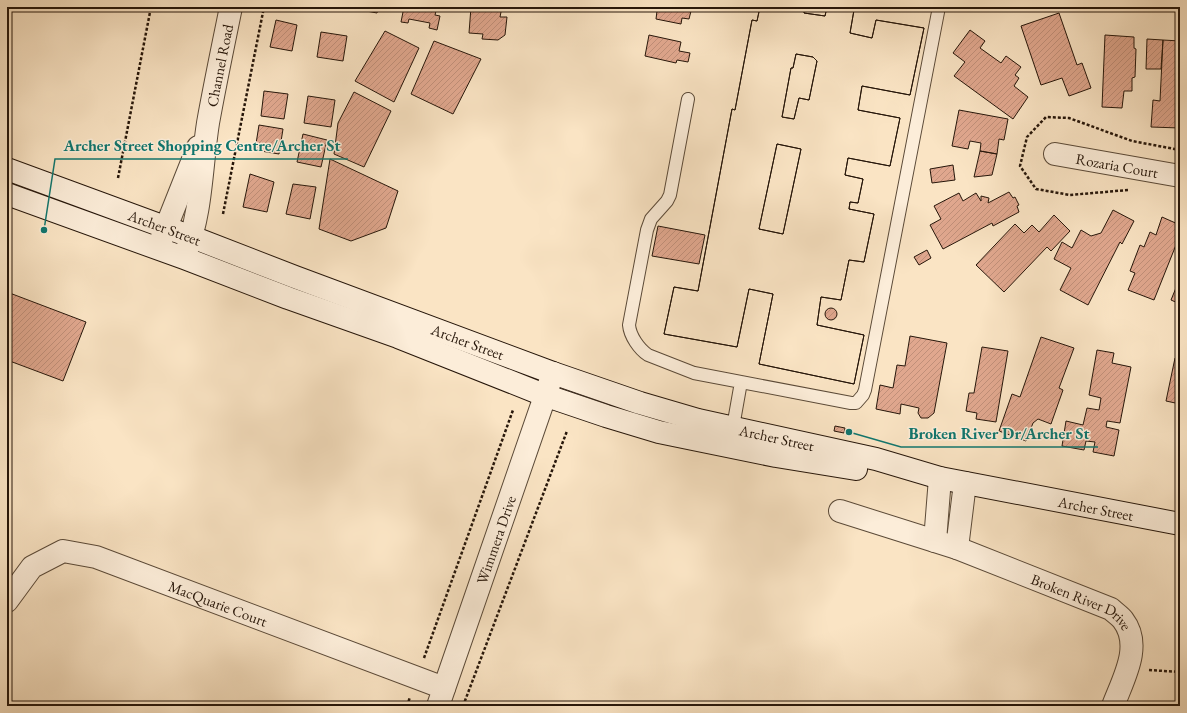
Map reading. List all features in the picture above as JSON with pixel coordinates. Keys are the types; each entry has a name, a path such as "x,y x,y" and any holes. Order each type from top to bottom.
{"main road":[{"name":"Channel Road","path":"184,258 192,237 200,195 208,124 231,7"},
{"name":"Channel Road","path":"158,248 165,227 208,124"},
{"name":"Rozaria Court","path":"1055,154 1180,176"},
{"name":"Archer Street","path":"16,172 192,237 401,328 544,395 659,432 695,430 730,433 776,456 872,472 940,478 1180,524"},
{"path":"12,196 16,172"},
{"name":"Archer Street","path":"12,196 158,248 288,298 401,328 553,373 640,403 695,430"},
{"name":"Wimmera Drive","path":"441,697 544,395 553,373"},
{"path":"935,541 940,478"},
{"path":"957,548 965,483"},
{"name":"Broken River Drive","path":"840,511 957,548 1111,609 1122,618 1128,627 1131,636 1132,652 1113,706"},
{"name":"MacQuarie Court","path":"7,601 32,567 63,551 96,557 417,678 441,697"}],"lane":[{"path":"688,99 670,195 667,201 651,219 647,230 629,325 632,335 644,352 651,357 688,372 851,403 856,402 863,395 868,374 939,7"},
{"path":"730,433 741,382"}],"path":[{"path":"118,178 151,7"},
{"path":"223,214 264,7"},
{"path":"407,706 513,410"},
{"path":"464,706 567,431"},
{"path":"1127,669 1180,672"}],"building":[{"path":"361,7 379,7 377,13 361,10"},
{"path":"404,7 437,7 435,15 440,16 437,30 429,28 430,23 409,19 408,23 401,22"},
{"path":"471,7 502,7 500,17 507,17 505,35 498,40 482,39 483,34 469,33"},
{"path":"651,7 692,7 689,19 682,18 681,24 656,19 657,11 651,9"},
{"path":"760,7 805,7 804,13 825,16 827,7 858,7 857,10 854,10 850,33 872,38 876,20 924,28 910,95 862,86 858,110 900,118 890,166 848,158 845,175 863,179 858,203 850,202 849,209 874,214 864,262 849,260 841,300 821,297 817,325 864,335 854,384 759,364 773,294 749,289 737,347 664,334 674,287 698,291 732,109 735,110 752,20 757,21","holes":["796,54 813,57 817,61 809,100 799,98 794,119 782,117 791,68 793,68","777,144 801,149 783,234 759,229"]},
{"path":"760,7 858,7 857,10 854,10 850,33 872,38 876,20 924,28 910,95 862,86 858,110 900,118 890,166 848,158 845,175 863,179 858,203 850,202 849,209 874,214 864,262 849,260 841,300 821,297 817,325 864,335 854,384 759,364 773,294 749,289 737,347 664,334 674,287 698,291 732,109 735,110 752,20 757,21"},
{"path":"805,7 827,7 825,16 804,13"},
{"path":"1059,13 1077,65 1082,63 1091,88 1069,96 1062,78 1041,85 1021,26"},
{"path":"276,20 297,25 292,51 270,47"},
{"path":"970,30 985,41 980,48 1001,63 1006,56 1021,67 1015,75 1019,78 1014,86 1028,97 1013,119 954,76 965,62 953,53"},
{"path":"385,31 419,48 394,102 355,81"},
{"path":"321,32 347,36 343,61 317,57"},
{"path":"649,35 681,42 679,51 690,53 688,62 677,60 676,63 645,56"},
{"path":"1105,35 1134,37 1134,48 1136,49 1135,77 1132,78 1132,91 1124,91 1122,108 1102,107"},
{"path":"1147,39 1163,40 1161,69 1146,69"},
{"path":"1163,40 1180,41 1180,128 1151,127 1153,100 1160,101"},
{"path":"434,41 481,59 453,114 411,94"},
{"path":"796,54 813,57 817,61 809,100 799,98 794,119 782,117 791,68 793,68"},
{"path":"264,91 288,94 284,119 261,116"},
{"path":"354,92 391,111 364,167 334,154 338,123"},
{"path":"308,96 335,100 331,127 304,123"},
{"path":"959,110 1008,119 1004,140 999,139 997,154 980,151 981,143 970,141 968,149 952,146"},
{"path":"259,125 283,129 279,154 255,150"},
{"path":"303,134 327,140 321,167 297,162"},
{"path":"777,144 801,149 783,234 759,229"},
{"path":"980,151 997,154 992,175 974,177"},
{"path":"330,159 398,191 386,228 351,241 319,229"},
{"path":"953,165 955,180 932,183 930,169"},
{"path":"250,174 274,182 267,212 243,207"},
{"path":"293,184 316,187 310,219 286,214"},
{"path":"1009,192 1013,198 1015,197 1019,205 1017,206 1019,212 993,226 992,223 943,249 930,225 941,219 934,206 959,193 963,201 976,193 981,201 981,196 989,198 988,203"},
{"path":"1113,210 1134,221 1122,244 1120,242 1088,305 1060,290 1071,268 1054,259 1062,242 1072,248 1081,230 1091,236 1101,233"},
{"path":"1054,215 1070,231 1051,251 1047,247 1004,292 976,265 1015,224 1024,233 1032,225 1039,232"},
{"path":"1162,217 1180,225 1180,235 1154,300 1128,290 1135,273 1130,271 1140,245 1144,247 1150,232 1156,235"},
{"path":"658,226 705,235 699,264 652,256"},
{"path":"927,250 931,258 919,265 914,257"},
{"path":"1180,278 1180,304 1171,300"},
{"path":"7,292 86,322 63,381 7,360"},
{"path":"829,308 833,308 837,314 833,320 829,320 825,316 825,312"},
{"path":"910,336 947,343 934,413 928,418 921,418 918,413 919,408 901,404 900,414 876,409 880,385 893,388 897,365 905,366"},
{"path":"1041,337 1074,348 1059,388 1063,390 1051,424 1038,419 1033,423 1026,441 999,431 1012,394 1020,397"},
{"path":"982,347 1008,351 996,422 976,419 977,413 966,411 969,393 974,393"},
{"path":"1097,350 1114,353 1112,363 1131,367 1120,423 1107,421 1106,427 1119,430 1114,456 1093,452 1095,442 1086,441 1084,450 1062,446 1066,421 1083,425 1087,408 1099,410 1101,398 1089,395"},
{"path":"1175,358 1180,359 1180,404 1166,401"},
{"path":"835,426 845,428 844,433 834,431"}],"place":[{"name":"Archer Street Shopping Centre/Archer St","path":"44,230"},
{"name":"Broken River Dr/Archer St","path":"849,432"}]}
